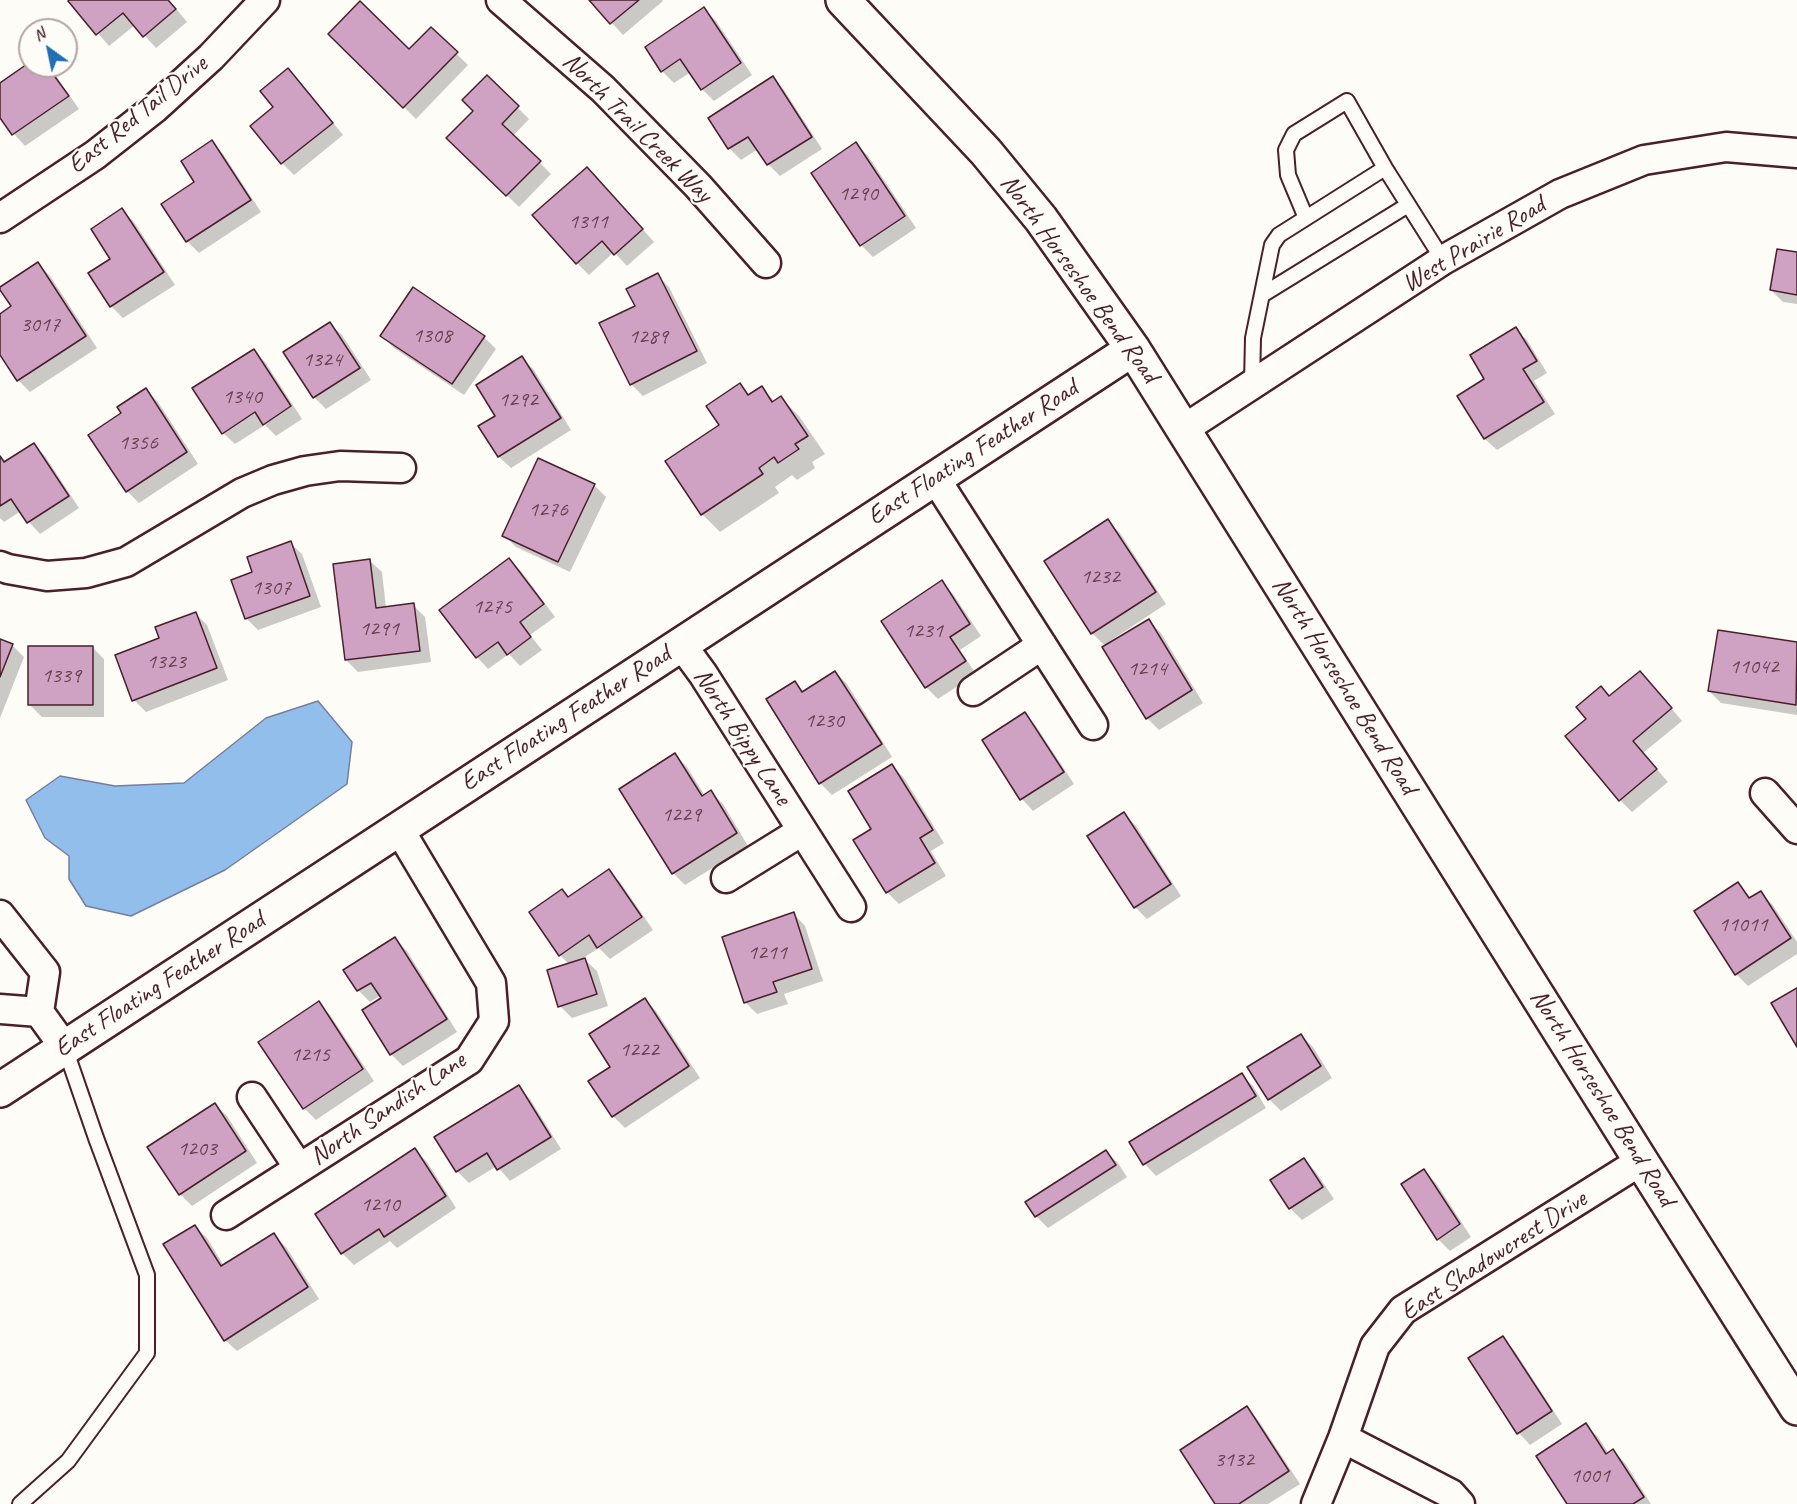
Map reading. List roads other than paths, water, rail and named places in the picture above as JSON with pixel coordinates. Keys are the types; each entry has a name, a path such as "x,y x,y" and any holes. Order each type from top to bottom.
{"street":[{"name":"East Red Tail Drive","path":"0,218 95,155 155,108 211,57 265,0"},
{"name":"North Trail Creek Way","path":"501,0 603,89 698,186 766,263"},
{"name":"North Horseshoe Bend Road","path":"843,0 986,152 1041,219 1133,349 1797,1408"},
{"name":"West Prairie Road","path":"1184,429 1443,260 1560,194 1644,160 1726,147 1797,153"},
{"name":"East Floating Feather Road","path":"0,1090 1133,349"},
{"path":"0,566 47,576 86,573 126,562 242,493 273,480 305,471 340,466 402,468"},
{"path":"935,478 1093,725"},
{"name":"North Bippy Lane","path":"681,644 703,674 850,907"},
{"path":"973,692 1042,645"},
{"path":"1765,793 1797,829"},
{"name":"North Sandish Lane","path":"226,1215 469,1059 494,1021 491,983 399,829"},
{"name":"North Bippy Lane","path":"726,878 802,831"},
{"path":"0,915 45,972 39,1012 65,1048"},
{"path":"0,1009 39,1012"},
{"name":"North Sandish Lane","path":"252,1097 299,1168"},
{"name":"East Shadowcrest Drive","path":"1316,1504 1343,1438 1375,1346 1403,1310 1641,1161"},
{"path":"1343,1438 1451,1494 1460,1504"}],"lane":[{"path":"1306,218 1288,175 1286,150 1294,134 1347,101 1385,168 1443,260"},
{"path":"1252,386 1253,338 1272,245 1279,236 1385,168"},
{"path":"1262,295 1408,205"},
{"path":"20,1504 68,1461 147,1353 147,1275 65,1048"}],"water":[{"path":"318,701 352,742 347,784 225,870 131,916 86,906 69,879 69,856 45,838 26,800 60,776 115,786 184,783 266,718"}]}
